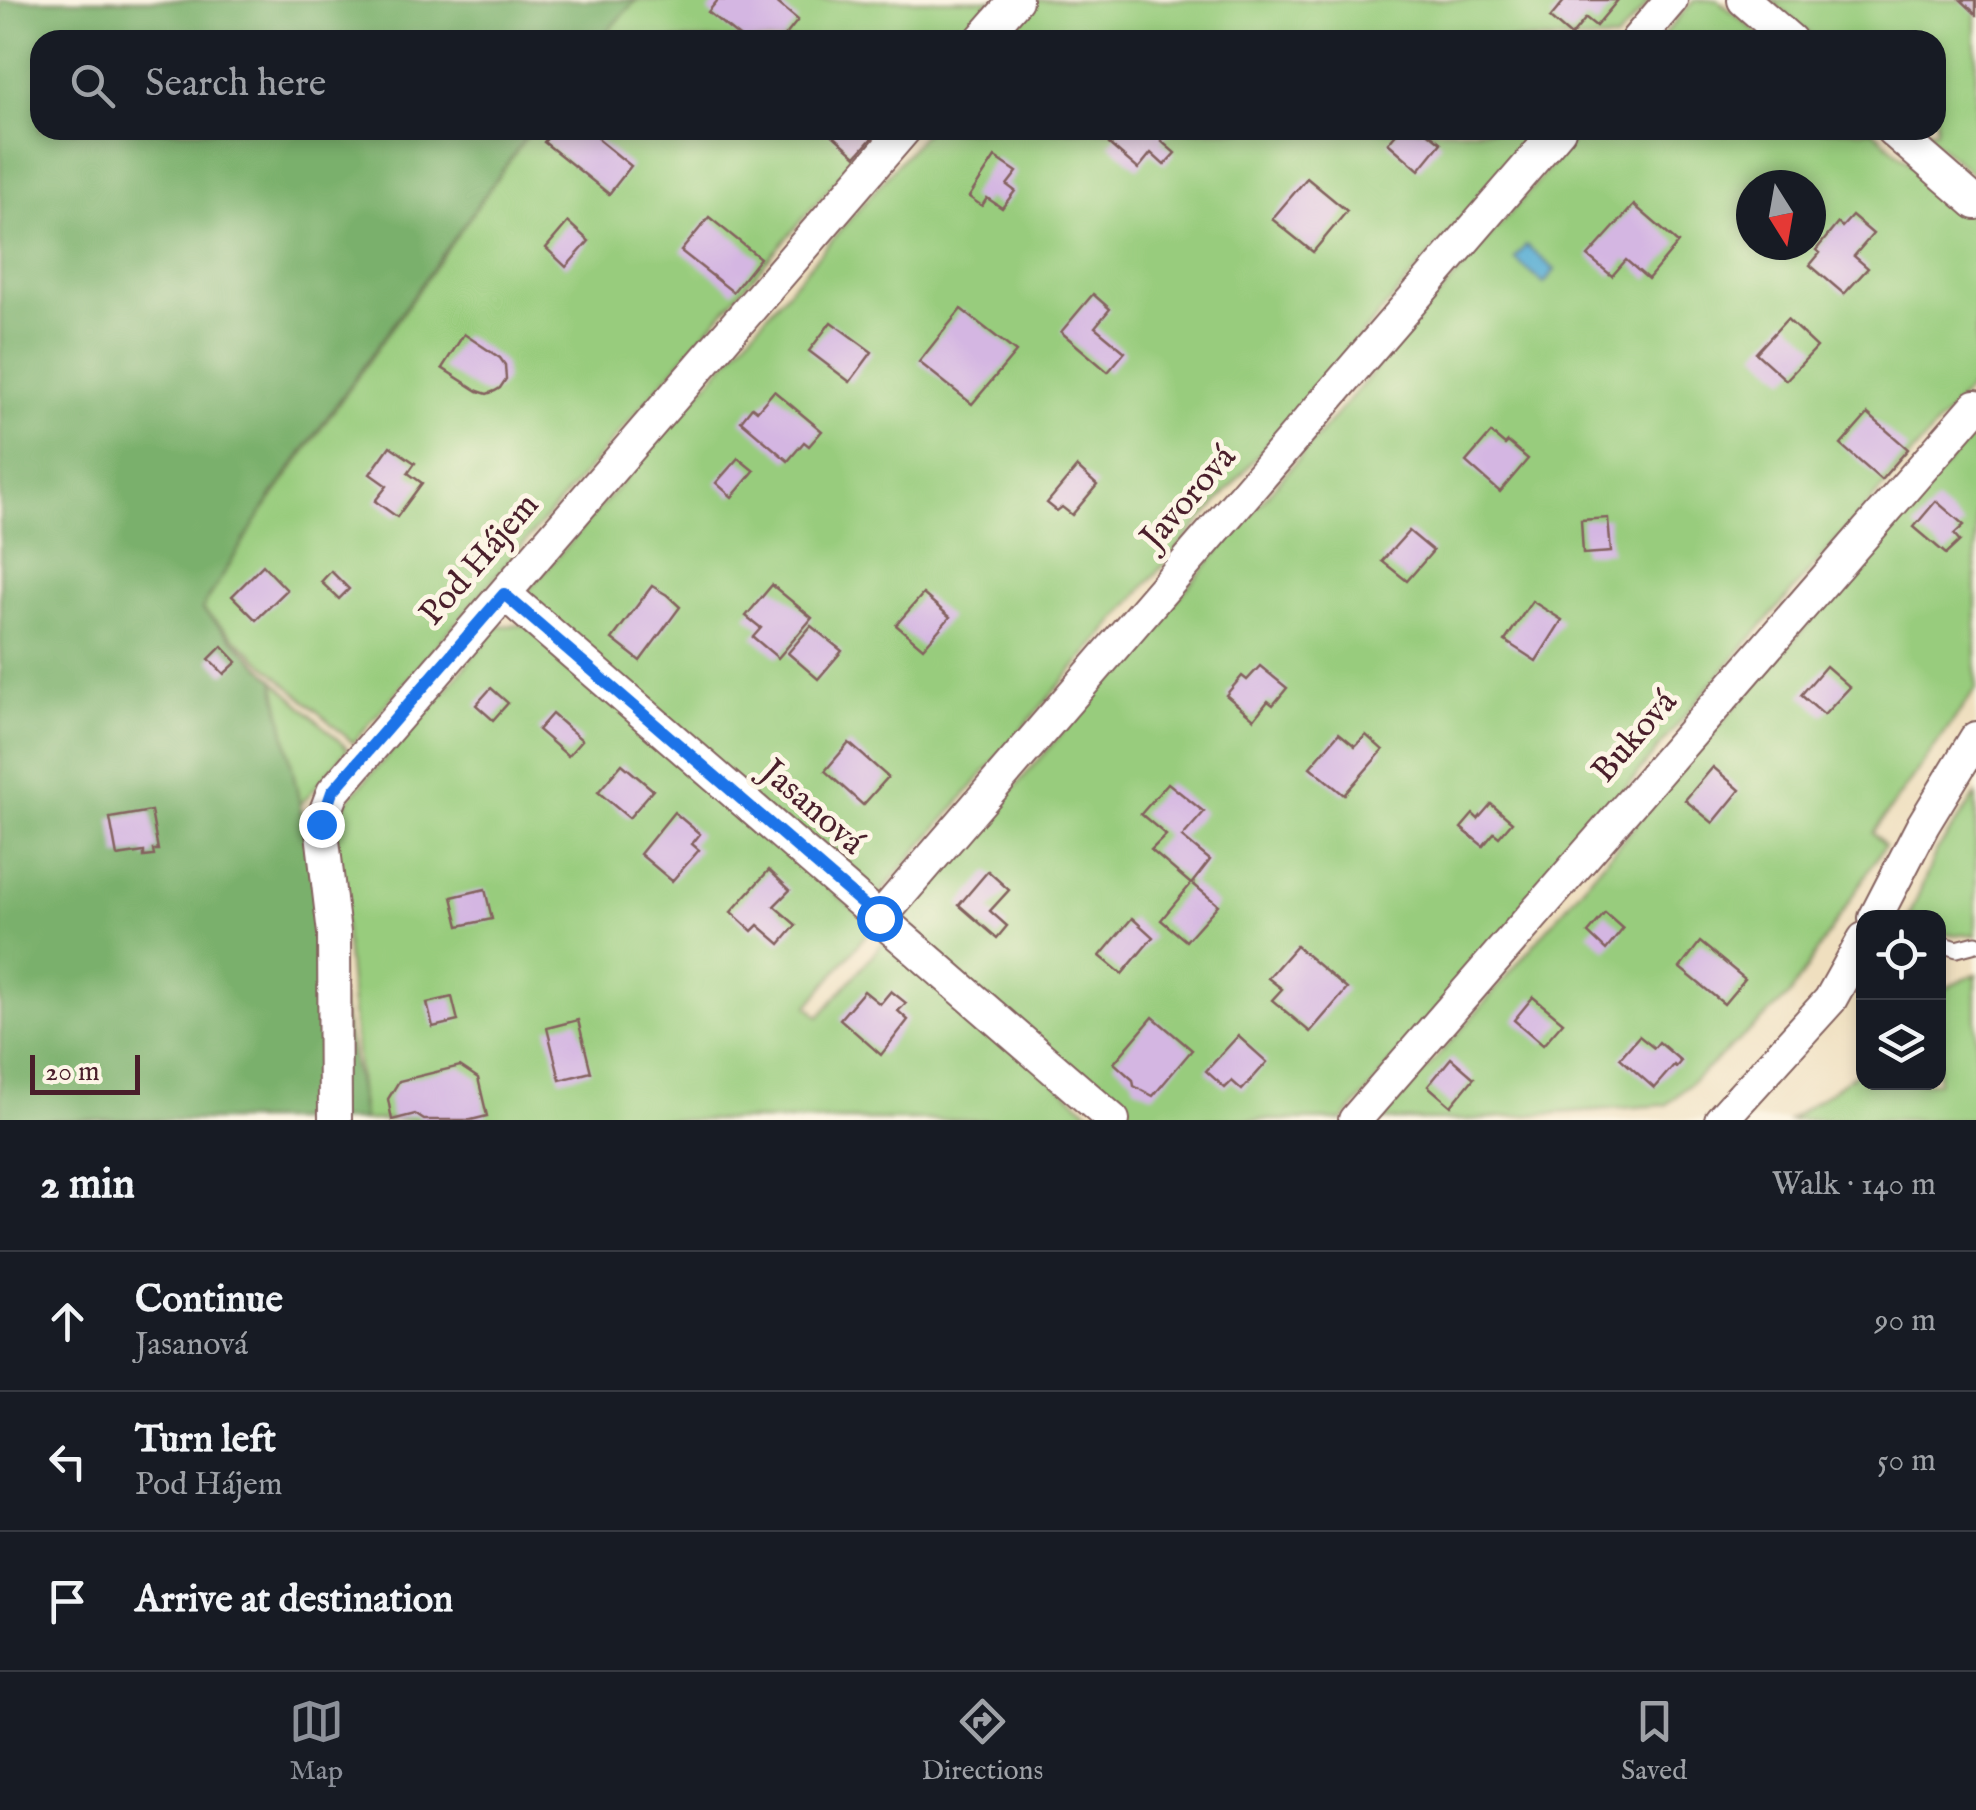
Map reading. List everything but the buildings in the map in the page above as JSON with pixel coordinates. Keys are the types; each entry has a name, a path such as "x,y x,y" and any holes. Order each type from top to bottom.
{"street":[{"path":"990,30 1016,0"},
{"path":"1646,30 1671,0"},
{"path":"1744,0 1778,30"},
{"name":"Pod Hájem","path":"335,1120 334,933 321,824 332,792 895,140"},
{"name":"Javorová","path":"879,918 1550,140"},
{"path":"1903,140 1976,204"},
{"name":"Buková","path":"1354,1120 1976,406"},
{"name":"Jasanová","path":"504,594 1114,1120"},
{"path":"1879,910 1923,824 1976,738"},
{"path":"1720,1120 1830,1000 1856,953"}],"lane":[{"path":"1946,946 1957,949 1976,944"}],"green space":[{"path":"0,0 636,0 608,30 30,30 30,140 524,140 273,494 202,609 274,680 363,1120 0,1120"},
{"path":"636,0 992,0 966,30 608,30"},
{"path":"1039,0 1651,0 1625,30 1014,30"},
{"path":"1694,0 1718,0 1754,30 1668,30"},
{"path":"1770,0 1976,0 1976,177 1933,140 1946,140 1946,30 1805,30"},
{"path":"524,140 870,140 353,743 197,605"},
{"path":"918,140 1529,140 872,903 520,600"},
{"path":"1573,140 1883,140 1976,221 1976,381 1706,690 1343,1120 1125,1120 896,925"},
{"path":"1976,431 1976,689 1873,833 1885,845 1790,995 1666,1105 1465,1120 1382,1120 1732,711"},
{"path":"526,625 873,926 808,1006 819,1017 887,938 1099,1120 363,1120 342,901 332,853 338,811 498,626"},
{"path":"274,680 348,749 299,807"},
{"path":"1976,795 1976,936 1946,934 1946,910 1912,910 1936,852"},
{"path":"1976,974 1976,1120 1789,1120 1856,1074 1856,1090 1946,1090 1946,988"}],"water":[{"path":"1526,245 1555,270 1544,284 1515,259"}],"route":[{"path":"321,824 332,792 504,594 879,918"}]}
